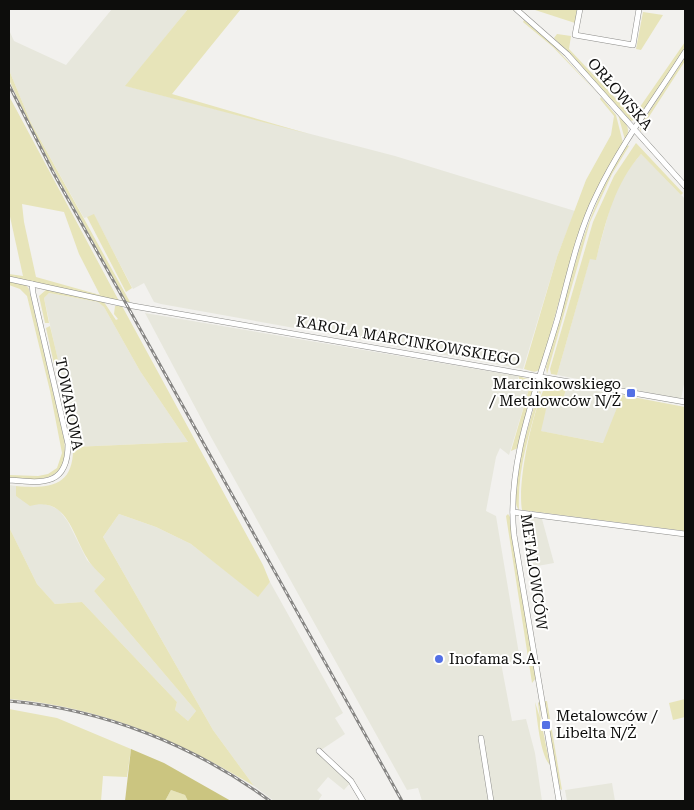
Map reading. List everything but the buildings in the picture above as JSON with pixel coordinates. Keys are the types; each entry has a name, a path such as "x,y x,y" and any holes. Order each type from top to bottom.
{"street":[{"name":"ORŁOWSKA","path":"516,9 567,54 685,186"},
{"path":"580,9 575,36 633,45 639,9"},
{"name":"METALOWCÓW","path":"559,801 518,560 512,512 518,456 586,221 607,173 685,52"},
{"name":"KAROLA MARCINKOWSKIEGO","path":"9,279 126,304 685,402"},
{"name":"TOWAROWA","path":"9,480 38,482 52,479 64,470 68,456 68,444 32,293 32,284"},
{"path":"512,512 685,534"},
{"path":"481,738 491,801"},
{"path":"319,751 351,781 363,801"}],"shaded area":[{"path":"112,9 188,9 126,86 395,156 575,211 557,257 523,369 161,304 154,302 144,283 133,289 94,215 84,218 31,123 9,70 9,30 14,41 66,65"},
{"path":"188,9 241,9 172,94 309,134 125,86"},
{"path":"532,9 577,9 575,23"},
{"path":"643,12 663,15 641,50 636,49"},
{"path":"524,20 552,44 599,95 553,47 523,22"},
{"path":"557,34 571,36 569,49 633,117 685,42 685,48 639,118 631,121 554,38"},
{"path":"685,57 685,61 641,129 641,135 640,126"},
{"path":"9,70 31,123 130,302 126,302 35,135 9,80"},
{"path":"9,96 119,301 9,277 9,274 23,276 9,212","holes":["22,204 64,212 79,254 100,295 36,277"]},
{"path":"601,97 616,115 623,143 595,196 584,224 565,280 541,368 532,372 524,369 557,257 586,180 611,135 614,116 600,99"},
{"path":"618,114 626,123 628,129 625,140"},
{"path":"636,143 683,193 681,195 641,154 624,178 612,204 596,260 590,259 557,375 551,374 550,369 593,222 614,176"},
{"path":"627,145 629,146 612,174 590,222 547,374 546,367 578,253 599,198"},
{"path":"641,154 685,199 685,379 681,399 557,375 590,258 596,259 613,197 625,174"},
{"path":"94,214 132,288 126,292 87,217"},
{"path":"9,281 26,285 29,289 64,439 65,453 63,464 51,476 42,478 9,478 9,475 38,476 48,474 57,468 62,453 50,391 27,296 20,289 9,285"},
{"path":"47,289 104,302 116,320 118,319 114,314 115,306 122,306 263,565 270,582 258,597 191,544 156,527 119,514 103,537 213,730 254,786 167,740 106,717 42,703 9,699 9,527 37,584 55,604 82,602 177,702 175,710 188,721 196,711 94,591 105,579 89,561 67,519 52,507 42,504 30,506 16,496 16,486 49,486 64,478 72,460 73,447 188,442 140,371 104,307 98,302 49,293 44,298 49,323 45,323 39,296"},
{"path":"49,293 98,302 104,307 140,371 188,442 73,447 60,384 63,383 44,298"},
{"path":"145,313 518,376 518,380 529,389 509,455 500,448 496,457 486,511 496,516 520,660 501,663 512,721 526,719 535,753 542,801 422,801 418,788 407,790 211,437"},
{"path":"50,326 59,364 54,364 46,328"},
{"path":"518,376 531,380 534,383 534,391 518,448 511,451 529,389 522,385"},
{"path":"547,383 567,385 562,404 548,401 541,431 603,443 622,395 685,407 685,531 522,510 522,482 527,445 536,409"},
{"path":"567,386 622,395 604,443 540,431 548,401 562,404"},
{"path":"539,391 541,392 522,465 519,510 516,502 515,488 521,453"},
{"path":"9,485 16,486 16,496 59,510 68,522 87,560 105,579 94,591 196,711 188,721 175,710 177,702 82,602 55,604 37,584 9,527"},
{"path":"119,514 156,527 191,544 258,596 270,582 343,713 335,718 345,734 318,752 350,783 344,790 328,777 317,790 322,795 318,801 274,801 254,786 213,730 103,537"},
{"path":"508,514 536,678 532,683 506,516"},
{"path":"520,516 542,519 554,563 532,567 531,563 527,563"},
{"path":"685,699 685,717 673,720 669,703"},
{"path":"540,701 541,731 543,731 550,765 541,745 538,726 535,702 540,718 538,703"},
{"path":"544,701 547,701 562,790 560,789"},
{"path":"9,709 57,718 131,749 127,777 103,776 101,801 9,801"},
{"path":"131,749 164,763 231,801 188,801 185,795 171,790 165,801 125,801"},
{"path":"612,783 615,801 567,801 565,790"},
{"path":"171,790 185,795 188,801 165,801"}],"railway":[{"path":"9,85 53,172 402,801"},
{"path":"9,701 79,712 113,721 146,733 210,763 270,801"}],"place":[{"name":"Marcinkowskiego / Metalowców N/Ż","path":"631,393"},
{"name":"Inofama S.A.","path":"439,659"},
{"name":"Metalowców / Libelta N/Ż","path":"546,725"}]}
